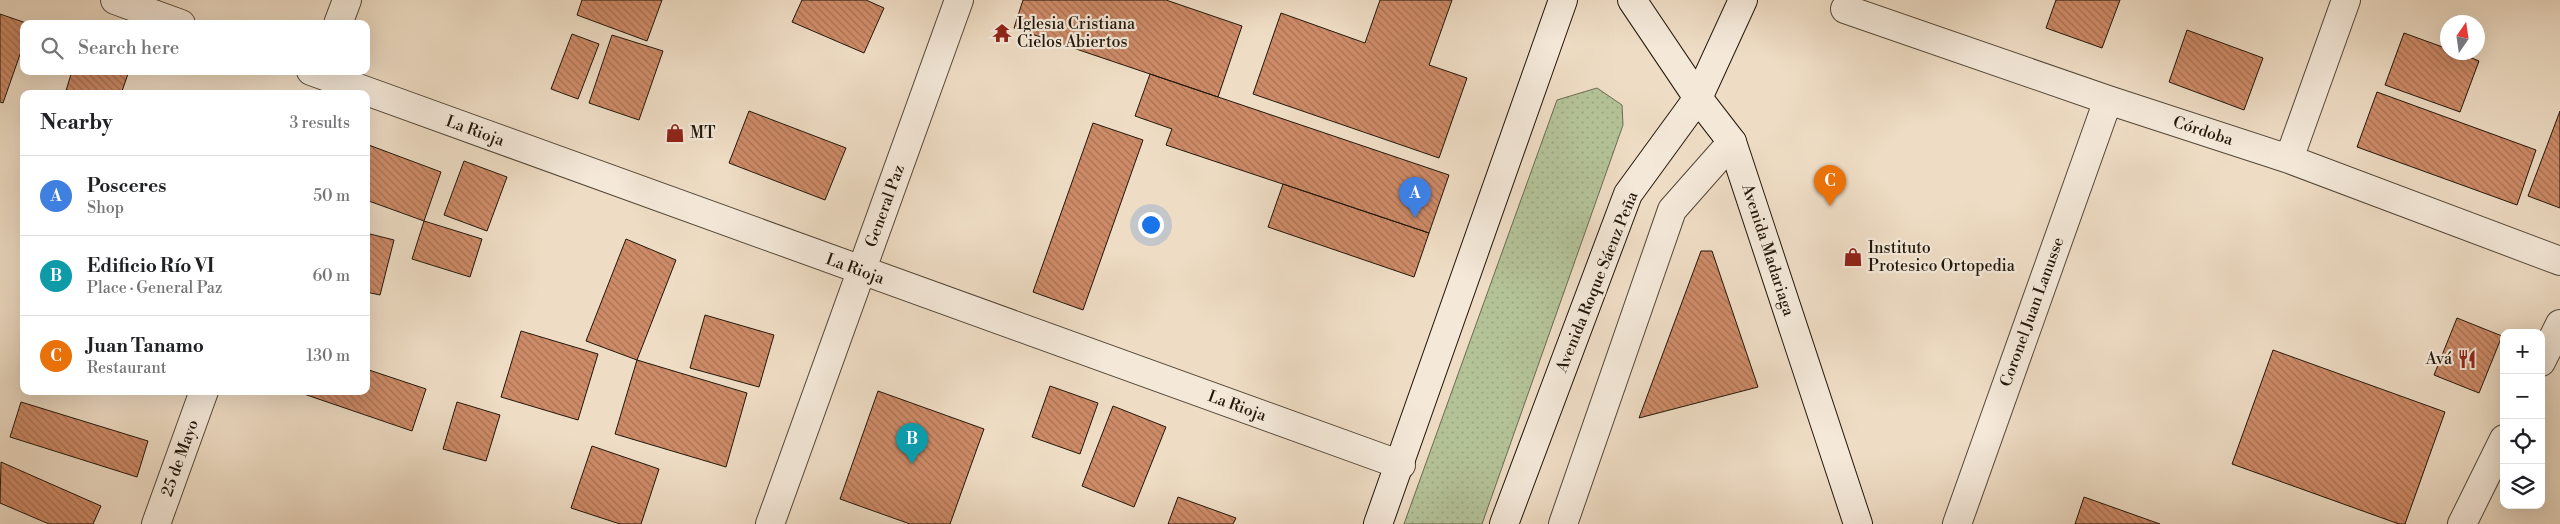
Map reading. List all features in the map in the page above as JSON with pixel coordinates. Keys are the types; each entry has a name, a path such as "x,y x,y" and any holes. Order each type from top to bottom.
{"street":[{"path":"115,0 169,20"},
{"path":"340,20 347,0"},
{"name":"General Paz","path":"770,524 959,0"},
{"path":"1378,524 1563,0"},
{"name":"Avenida Madariaga","path":"1632,0 1698,98 1732,142 1858,524"},
{"name":"Avenida Roque Sáenz Peña","path":"1504,524 1628,194 1698,98 1743,0"},
{"path":"2288,159 2346,0"},
{"name":"Córdoba","path":"1845,9 2108,100 2288,159 2560,261"},
{"name":"La Rioja","path":"316,78 350,90"},
{"name":"La Rioja","path":"370,97 1400,464"},
{"name":"Coronel Juan Lanusse","path":"1957,524 2108,100"},
{"path":"1563,524 1672,210 1732,142"},
{"path":"2545,354 2560,324"},
{"name":"25 de Mayo","path":"156,524 203,395"},
{"path":"2462,524 2500,447"}],"green space":[{"path":"1597,88 1622,105 1623,125 1482,524 1404,524 1557,100"}],"building":[{"path":"582,0 662,0 647,41 577,15"},
{"path":"802,0 866,0 884,8 864,53 792,22"},
{"path":"1023,0 1166,0 1242,26 1218,97 1014,28"},
{"path":"1380,0 1452,0 1429,65 1467,78 1439,158 1253,94 1281,13 1365,43"},
{"path":"2056,0 2120,0 2102,48 2046,28"},
{"path":"0,14 20,21 20,54 3,103 0,102"},
{"path":"2187,30 2263,58 2244,110 2169,82"},
{"path":"2404,33 2440,46 2440,60 2479,61 2460,112 2385,85"},
{"path":"572,34 599,44 578,99 551,89"},
{"path":"612,35 663,51 639,120 589,103"},
{"path":"1150,74 1449,175 1429,233 1166,145 1172,129 1135,116"},
{"path":"71,75 128,75 122,90 66,90"},
{"path":"2377,92 2536,150 2517,205 2357,147"},
{"path":"749,111 846,148 825,200 729,163"},
{"path":"2560,111 2560,208 2528,196"},
{"path":"1093,123 1143,140 1083,310 1033,292"},
{"path":"370,145 441,172 424,221 370,201"},
{"path":"464,161 507,177 487,231 444,215"},
{"path":"1283,184 1429,233 1414,277 1268,227"},
{"path":"424,221 482,239 470,277 412,259"},
{"path":"370,234 394,240 380,295 370,293"},
{"path":"626,239 676,260 637,360 586,341"},
{"path":"1701,251 1712,251 1758,387 1639,418"},
{"path":"705,315 774,335 759,387 690,368"},
{"path":"2457,318 2500,335 2500,341 2479,393 2434,375"},
{"path":"521,331 598,354 578,420 501,397"},
{"path":"2273,350 2445,412 2405,524 2399,524 2232,464"},
{"path":"637,360 747,393 726,467 615,434"},
{"path":"370,370 426,389 412,431 307,395 370,395"},
{"path":"1050,386 1098,403 1080,454 1032,437"},
{"path":"878,391 984,429 950,524 910,524 840,499"},
{"path":"21,402 148,441 137,477 10,437"},
{"path":"457,402 500,415 486,461 443,449"},
{"path":"1113,406 1166,427 1134,507 1082,486"},
{"path":"592,446 659,469 641,524 620,524 571,508"},
{"path":"1,462 101,506 93,524 49,524 0,503"},
{"path":"1178,497 1236,518 1233,524 1168,524"},
{"path":"2084,497 2160,524 2075,524"}],"place":[{"name":"Iglesia Cristiana Cielos Abiertos","path":"1002,33"},
{"name":"MT","path":"675,133"},
{"name":"Juan Tanamo","path":"1830,206"},
{"name":"Posceres","path":"1415,218"},
{"name":"Instituto Protesico Ortopedia","path":"1853,257"},
{"name":"Avá","path":"2467,359"},
{"name":"Edificio Río VI","path":"912,464"}]}
